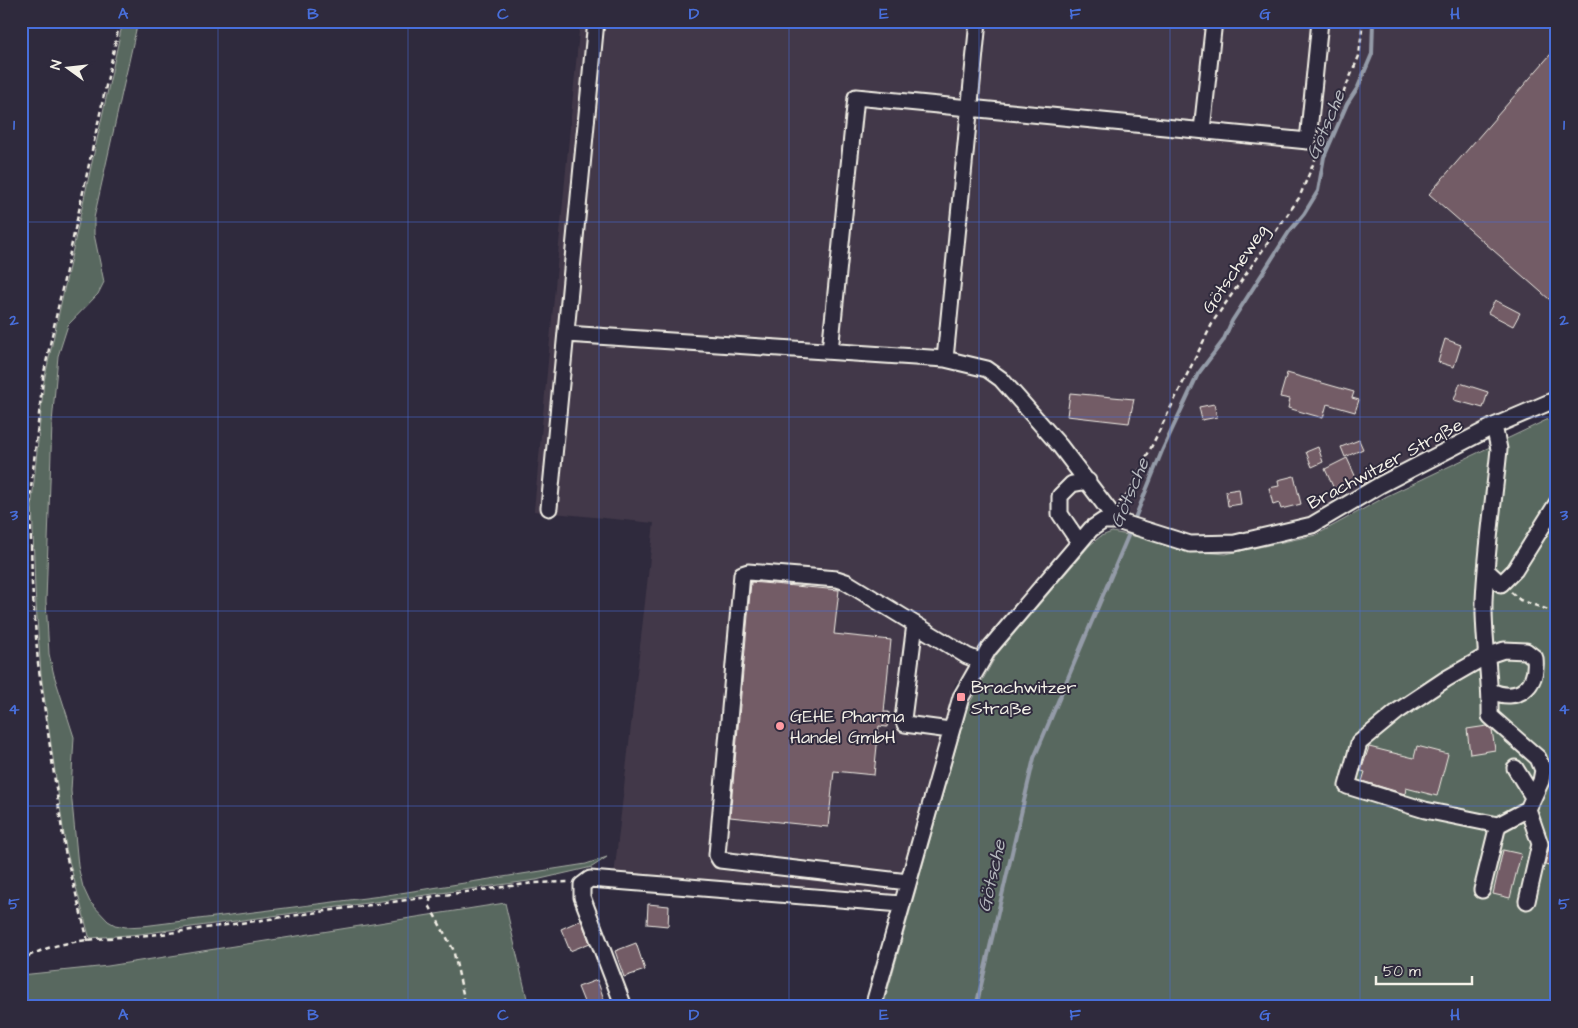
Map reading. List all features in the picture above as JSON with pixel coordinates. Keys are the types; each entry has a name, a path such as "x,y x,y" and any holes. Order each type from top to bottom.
{"street":[{"path":"549,508 596,21"},
{"path":"945,359 978,21"},
{"path":"1202,130 1214,21"},
{"path":"830,352 856,97 1308,141 1320,21"},
{"path":"566,334 945,359 987,369 1001,379 1088,480 1114,517 1091,528 980,661 961,697 950,730 873,1007"},
{"name":"Brachwitzer Straße","path":"1114,517 1147,531 1190,544 1235,543 1312,525 1380,485 1494,426 1557,399"},
{"path":"1482,890 1498,825 1531,803 1541,781 1543,770 1538,758 1490,716 1491,691 1486,656 1484,602 1499,449 1494,426"},
{"path":"1080,542 1060,514 1060,496 1072,484 1088,480"},
{"path":"1487,571 1501,584 1515,570 1557,503"},
{"path":"908,882 720,860 717,855 742,574 748,572 838,579 846,582 967,656 980,661"},
{"path":"915,624 903,720 905,724 950,730"},
{"path":"1491,691 1504,696 1518,693 1532,684 1536,670 1535,658 1526,651 1504,650 1486,656 1446,679 1398,711 1359,743 1347,786 1425,810 1498,825"},
{"path":"1515,768 1531,803 1540,844 1526,901"},
{"path":"624,1007 582,897 582,885 596,877 902,904"}],"path":[{"path":"88,941 65,851 43,702 32,584 30,498 42,377 120,21"},
{"name":"Götscheweg","path":"1114,517 1128,494 1214,320 1299,198 1359,56 1363,21"},
{"path":"1501,584 1520,600 1557,613"},
{"path":"21,961 34,952 64,944 132,938 534,883 564,881 582,885"},
{"path":"431,897 429,905 453,949 466,1007"}],"shaded area":[{"path":"580,21 1557,21 1557,399 1312,525 1190,544 1117,521 1091,529 955,684 899,887 892,900 614,876 654,523 534,511"}],"green space":[{"path":"123,21 138,21 94,218 94,234 104,282 98,294 68,325 58,356 52,423 46,601 49,654 74,737 71,791 78,866 83,887 90,902 108,921 115,925 126,927 143,926 381,896 586,864 607,857 592,867 536,880 140,934 91,938 89,936 66,849 41,674 35,590 32,501 44,381"},
{"path":"1557,415 1557,1007 883,1007 967,708 997,654 1090,545 1101,536 1112,532 1144,538 1189,551 1226,554 1316,535 1387,496"},
{"path":"505,903 529,1007 21,1007 21,975 108,966"}],"building":[{"path":"1557,47 1557,306 1429,194"},
{"path":"1495,300 1520,313 1513,326 1488,313"},
{"path":"1445,339 1461,345 1454,367 1438,362"},
{"path":"1287,373 1354,392 1352,398 1359,400 1355,412 1327,404 1323,418 1288,408 1290,399 1280,397"},
{"path":"1460,383 1488,392 1483,408 1454,400"},
{"path":"1070,393 1134,399 1129,423 1067,416"},
{"path":"1214,404 1217,417 1202,420 1199,407"},
{"path":"1359,440 1363,449 1345,457 1341,447"},
{"path":"1318,447 1323,462 1312,467 1306,452"},
{"path":"1347,458 1357,480 1335,491 1325,469"},
{"path":"1294,476 1301,504 1281,509 1279,503 1273,505 1269,488 1279,486 1278,480"},
{"path":"1239,489 1241,504 1228,506 1226,491"},
{"name":"GEHE Pharma Handel GmbH","path":"751,582 839,590 834,634 891,640 884,712 889,712 887,727 879,726 874,775 834,771 828,827 730,817"},
{"path":"1487,726 1492,730 1495,750 1470,754 1467,729"},
{"path":"1417,746 1448,754 1437,796 1406,788 1405,794 1362,781 1365,772 1361,771 1369,747 1414,758"},
{"path":"1553,830 1557,830 1557,868 1545,865"},
{"path":"1503,850 1521,854 1510,898 1493,894"},
{"path":"648,904 669,906 668,926 647,924"},
{"path":"581,920 590,943 570,951 561,929"},
{"path":"636,943 645,970 624,977 615,951"},
{"path":"597,980 607,1007 586,1007 578,987"}],"waterway":[{"name":"Götsche","path":"1133,523 1162,451 1198,374 1223,341 1232,321 1289,232 1304,214 1318,191 1324,157 1347,104 1358,87 1372,54 1373,21"},
{"name":"Götsche","path":"976,1007 1034,758 1131,529"}],"place":[{"name":"Brachwitzer Straße","path":"961,697"},
{"name":"GEHE Pharma Handel GmbH","path":"780,726"}]}
